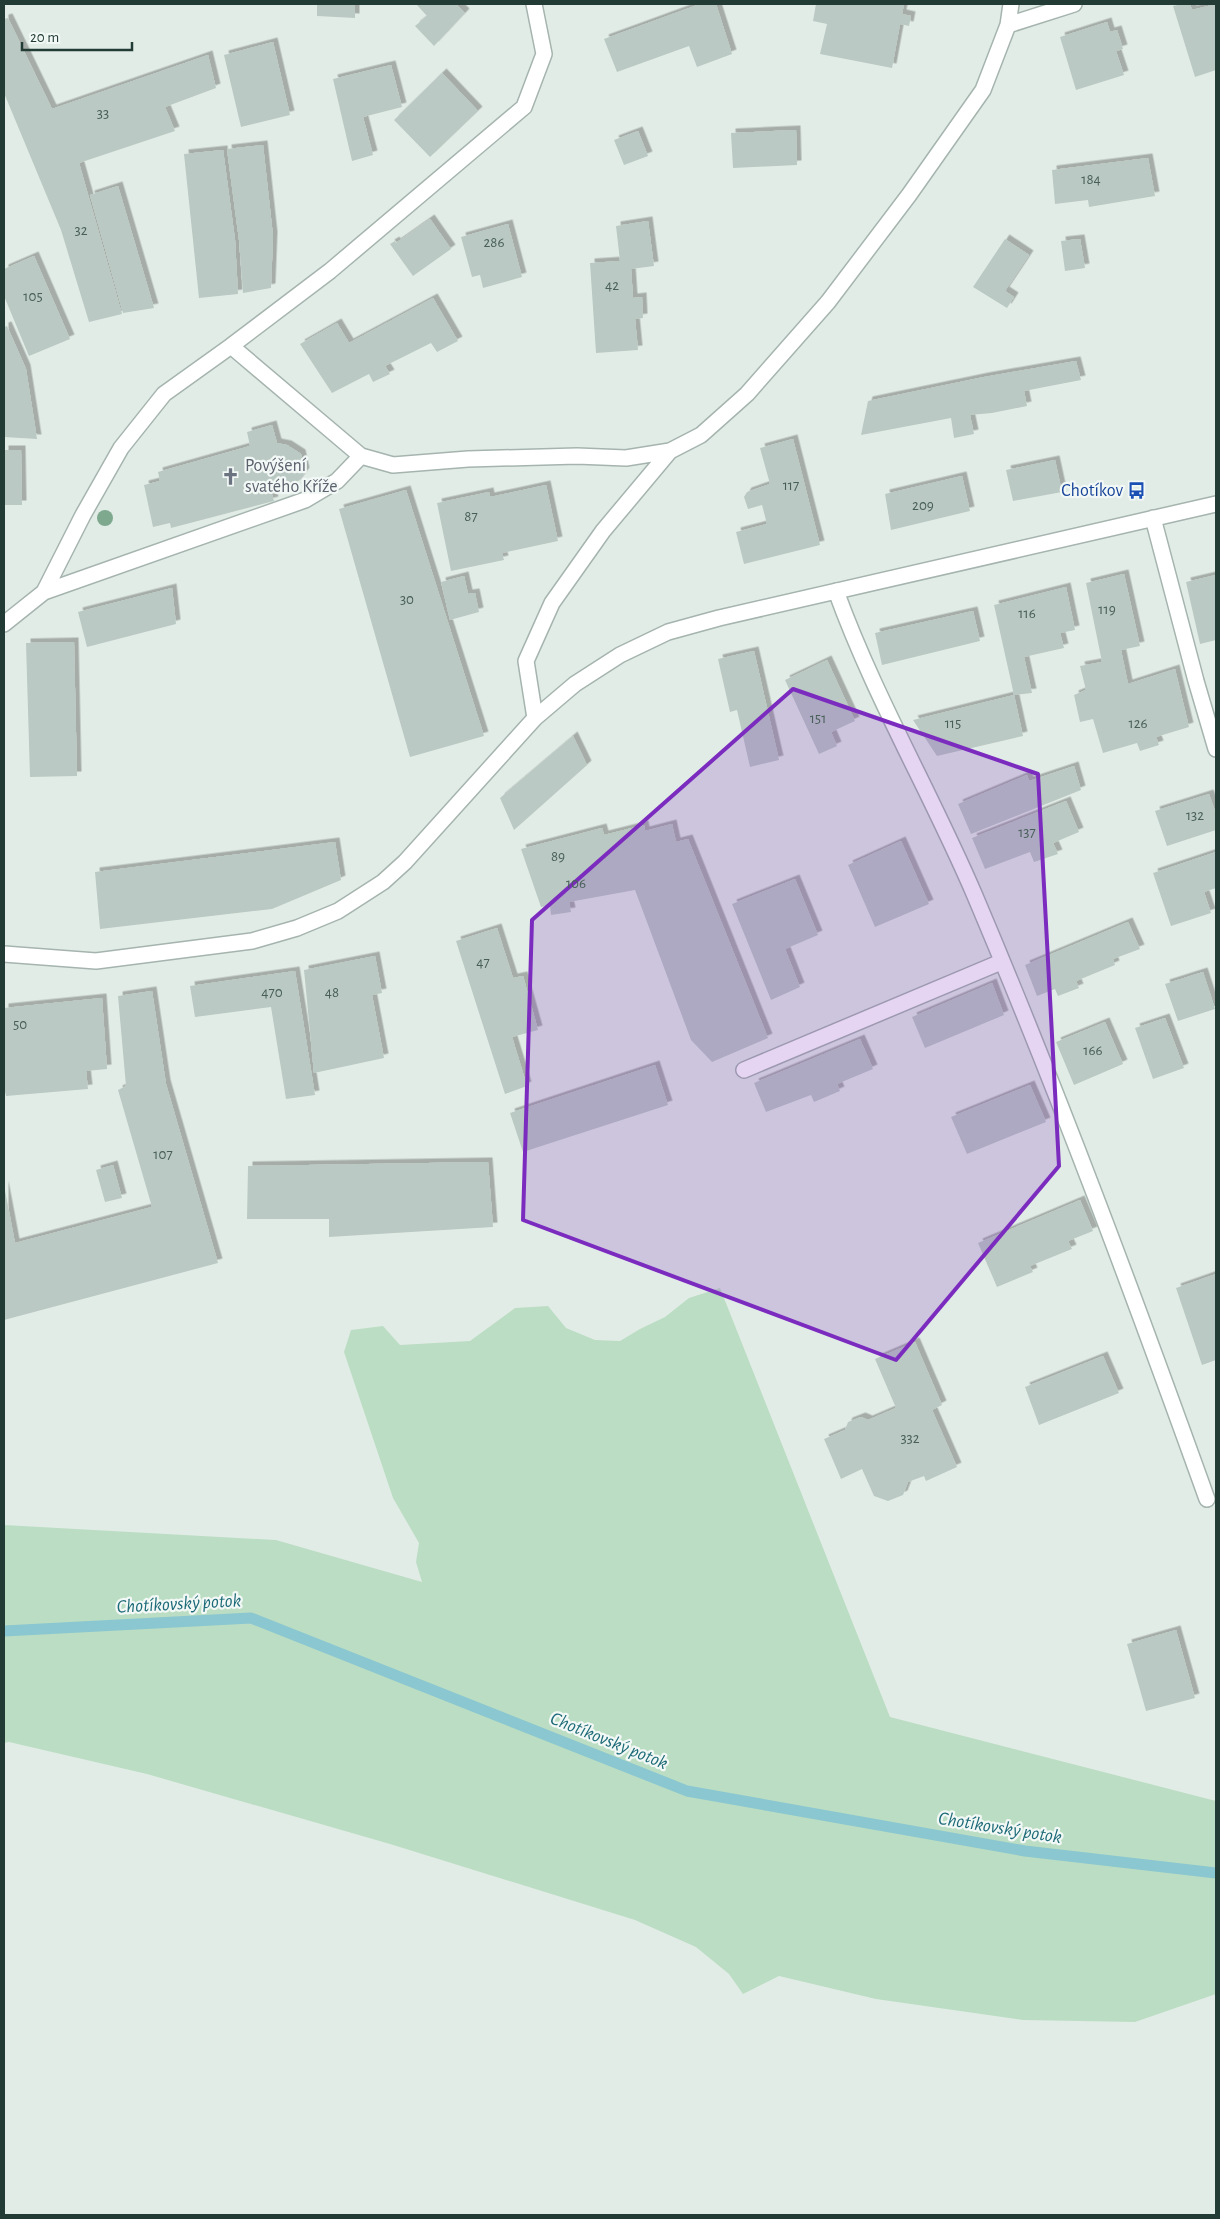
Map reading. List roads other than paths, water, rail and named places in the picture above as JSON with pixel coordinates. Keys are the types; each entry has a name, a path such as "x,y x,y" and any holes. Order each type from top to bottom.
{"street":[{"path":"44,592 83,514 121,448 164,394 231,346 330,270 524,106 544,54 534,4"},
{"path":"231,346 360,456 393,465 488,458 577,456 626,458 670,451 701,435 747,394 828,302 909,195 983,90 1008,25 1011,4"},
{"path":"1008,25 1074,4"},
{"path":"535,718 526,661 552,603 603,530 670,451"},
{"path":"4,624 44,592 305,500 337,481 360,456"},
{"path":"4,954 96,961 252,941 297,928 338,911 382,882 405,862 535,718 575,684 620,655 668,632 719,618 1216,504"},
{"path":"1153,518 1216,749"},
{"path":"836,591 852,636 974,894 1002,962 1086,1170 1207,1499"},
{"path":"744,1070 1002,962"}],"waterway":[{"name":"Chotíkovský potok","path":"4,1631 251,1618 687,1791 1025,1851 1216,1873"}],"place":[{"name":"Povýšení svatého Kříže","path":"231,476"},
{"name":"Chotíkov","path":"1137,491"}]}
